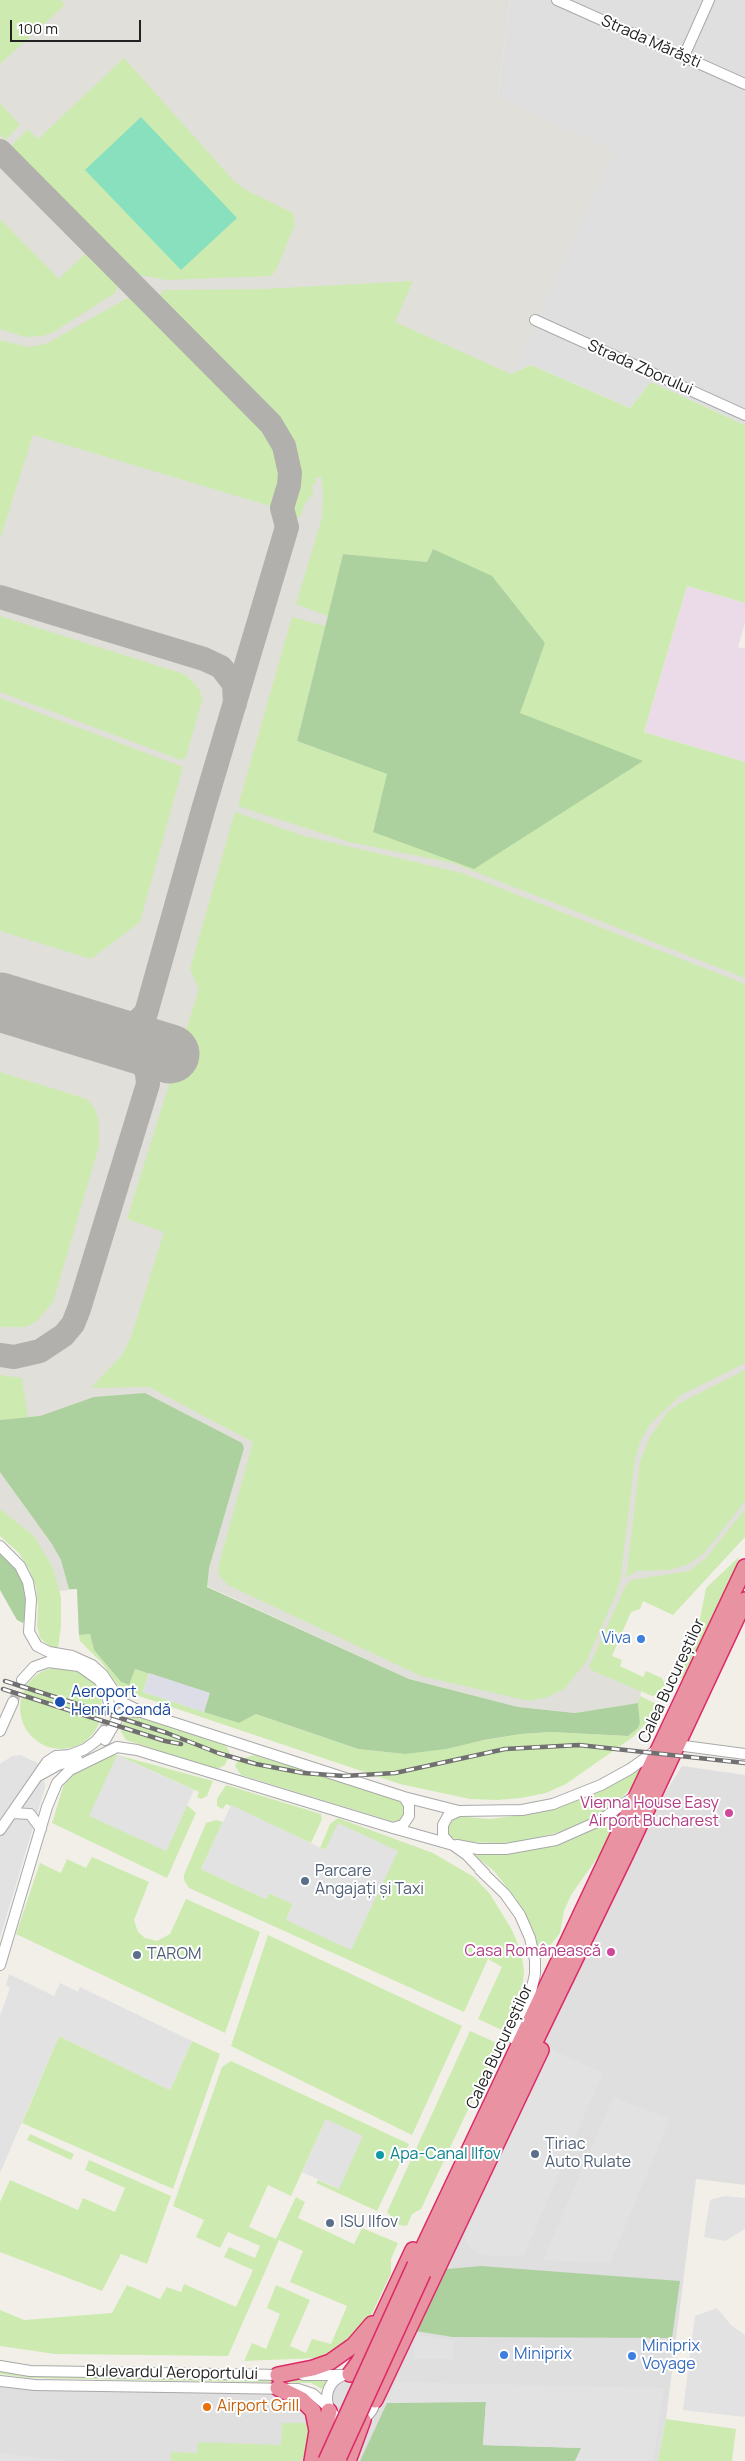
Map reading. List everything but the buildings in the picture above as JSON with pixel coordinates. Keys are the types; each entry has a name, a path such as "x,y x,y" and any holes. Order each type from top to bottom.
{"highway":[{"name":"Calea Bucureștilor","path":"569,1957 639,1792 745,1567"},
{"name":"Calea Bucureștilor","path":"326,2461 419,2256 502,2095 569,1957 677,1745 745,1600"},
{"path":"348,2374 363,2355 389,2303 549,1970 569,1957"},
{"path":"375,2400 528,2079 570,1980 569,1957"},
{"name":"Calea Bucureștilor","path":"337,2461 502,2095"},
{"path":"403,2272 406,2284 410,2288 425,2289 431,2285"},
{"path":"278,2381 340,2356 360,2338 389,2303"},
{"path":"278,2381 313,2411 318,2431 313,2461"},
{"path":"313,2461 324,2440 328,2408"},
{"path":"348,2461 363,2420"}],"street":[{"name":"Strada Mărăști","path":"557,0 745,84"},
{"path":"684,56 709,0"},
{"name":"Strada Zborului","path":"535,320 745,415"},
{"path":"0,1546 20,1566 28,1582 32,1599 29,1632 37,1646 48,1652 72,1656 92,1664 103,1675 121,1702 144,1713 404,1797 459,1811 522,1810 553,1804 609,1781 642,1762 662,1745"},
{"path":"22,1680 40,1664 54,1661 73,1664 85,1668 99,1680 106,1691 110,1708"},
{"path":"0,1731 13,1702"},
{"path":"39,1775 94,1751 105,1739 120,1714 128,1711 144,1713"},
{"path":"0,1830 50,1759 85,1749 96,1741 104,1731"},
{"path":"677,1745 745,1754"},
{"path":"0,1965 50,1798 62,1776 89,1759 117,1747 146,1752 435,1841 478,1849 506,1849 556,1840 599,1821 639,1792"},
{"path":"392,1828 403,1825 409,1816 409,1805 404,1797"},
{"path":"459,1811 448,1816 442,1825 443,1836 467,1855 505,1894 520,1915 530,1938 535,1960 535,1974 529,2001 513,2044"},
{"path":"13,1813 30,1814 41,1829"},
{"path":"435,1841 464,1858 485,1874"},
{"name":"Bulevardul Aeroportului","path":"0,2366 38,2371 278,2381 307,2391 328,2408"},
{"path":"348,2374 358,2375 367,2380 374,2392 375,2400 372,2410 363,2420 352,2423 344,2422 336,2418 328,2408 328,2388 336,2379 348,2374"},
{"name":"Bulevardul Aeroportului","path":"0,2381 35,2385 278,2381 348,2374"}],"shaded area":[{"path":"0,0 510,0 498,97 614,150 427,562 343,554 283,796 745,973 745,1521 682,1605 632,1585 595,1669 642,1689 638,1703 575,1713 518,1707 409,1679 207,1586 79,1635 77,1589 44,1593 31,1554 0,1529"},
{"path":"510,0 745,0 745,425 651,382 630,408 531,365 511,374 535,320 498,97"},
{"path":"687,586 745,603 745,623 738,647 745,649 745,762 644,732"},
{"path":"149,1673 210,1693 204,1712 143,1692"},
{"path":"21,1755 37,1763 43,1769 45,1787 0,1938 0,1764 12,1756"},
{"path":"117,1755 194,1790 166,1851 89,1816"},
{"path":"682,1766 745,1775 745,2185 696,2179 666,2419 658,2461 0,2461 0,2381 278,2388 326,2399 332,2383 345,2375 403,2272 513,2044 563,1954"},
{"name":"Parcare Angajați și Taxi","path":"231,1805 325,1850 338,1823 398,1851 351,1950 286,1920 293,1904 269,1893 266,1899 201,1869"},
{"path":"9,1974 54,1996 60,1983 78,1992 80,1987 192,2041 170,2090 59,2036 0,2173 0,2016 10,1988 6,1985"},
{"name":"Țiriac Auto Rulate","path":"550,2049 603,2073 523,2257 481,2255 466,2244 465,2234"},
{"name":"Țiriac Auto Rulate","path":"613,2097 670,2119 610,2263 543,2260"},
{"path":"326,2119 363,2136 339,2189 302,2172"},
{"path":"725,2196 745,2198 745,2229 725,2241 704,2237 710,2200"},
{"path":"717,2308 731,2325 745,2335 745,2417 683,2410 695,2316"},
{"path":"415,2335 454,2340 453,2359 414,2359"},
{"path":"396,2382 664,2388 653,2461 575,2461 581,2448 483,2445 486,2402 387,2403"},
{"path":"0,2453 69,2461 0,2461"}],"green space":[{"path":"0,0 61,0 65,5 0,64"},
{"path":"124,58 234,181 246,190 293,213 295,224 276,270 271,276 167,280 138,275 11,146 28,129 38,139"},
{"path":"0,103 20,125 5,140 0,135"},
{"path":"141,117 237,218 181,270 85,170"},
{"path":"0,219 59,279 87,252 119,284 115,293 52,333 42,336 25,337 0,329"},
{"path":"413,281 395,322 511,374 531,365 630,408 651,382 745,425 745,603 687,586 644,732 745,762 745,978 453,863 349,842 238,806 292,617 325,626 297,741 388,774 373,831 519,713 545,643 433,549 427,562 343,554 328,616 296,604 322,518 323,494 321,476 315,479 316,484 312,485 313,497 309,496 300,518 291,515 288,507 293,488 293,467 289,448 281,431 275,422 200,346 204,342 158,297 164,290 263,289"},
{"path":"131,296 191,356 195,352 274,434 281,448 286,475 281,497 277,503 270,506 33,435 0,539 0,340 28,347 46,344"},
{"path":"433,549 492,576 545,643 520,713 643,761 474,869 373,832 387,774 297,741 343,554 427,562"},
{"path":"0,616 184,674 194,683 201,692 200,696 203,697 186,757 181,760 0,692"},
{"path":"0,698 183,767 140,922 91,959 0,931"},
{"path":"235,812 304,836 462,873 745,984 745,1363 681,1395 650,1424 640,1442 635,1459 621,1576 616,1594 586,1662 564,1689 548,1697 529,1701 421,1676 228,1585 219,1575 218,1568 253,1442 149,1387 91,1388 122,1355 131,1337 164,1232 127,1219 199,989 190,969"},
{"path":"0,1072 87,1099 95,1109 99,1122 99,1146 53,1302 36,1322 25,1327 0,1327"},
{"path":"745,1370 745,1501 705,1552 689,1564 669,1570 635,1571 626,1578 640,1461 650,1437 667,1413 680,1403"},
{"path":"0,1375 22,1378 28,1417 0,1420"},
{"path":"145,1393 242,1443 244,1448 209,1568 207,1587 409,1679 518,1707 575,1713 638,1703 640,1723 638,1728 628,1736 551,1732 521,1734 446,1749 405,1754 358,1749 256,1714 239,1723 204,1712 209,1693 135,1669 129,1685 121,1682 94,1650 90,1634 79,1635 77,1589 69,1589 61,1560 52,1544 0,1472 0,1420 40,1416 94,1397"},
{"path":"0,1509 35,1537 53,1568 61,1597 61,1626 58,1648 49,1646 40,1638 37,1626 36,1588 30,1571 19,1553 0,1536"},
{"path":"745,1509 745,1537 673,1615 643,1601 640,1609 631,1612 612,1656 622,1660 620,1666 643,1677 646,1671 662,1678 665,1685 662,1694 652,1696 593,1671 589,1667 625,1587 631,1580 689,1571 706,1558"},
{"path":"0,1553 16,1569 25,1588 26,1617 23,1623 17,1620 0,1590"},
{"path":"739,1557 737,1565 684,1677 681,1679 679,1674 697,1634 706,1588"},
{"path":"90,1634 94,1650 121,1682 125,1684 134,1669 149,1673 143,1692 239,1723 256,1714 358,1749 405,1754 521,1734 551,1732 628,1736 638,1728 640,1723 638,1703 640,1696 657,1704 647,1722 633,1737 566,1784 546,1793 521,1798 497,1800 470,1799 400,1784 121,1690 102,1663 80,1641 79,1635"},
{"path":"53,1667 69,1667 84,1674 95,1685 102,1700 99,1724 90,1737 69,1749 53,1749 38,1742 27,1731 20,1716 20,1700 27,1685 38,1674"},
{"path":"135,1714 225,1744 230,1753 225,1765 216,1770 126,1740 121,1732 124,1719"},
{"path":"110,1755 117,1755 166,1851 187,1805 196,1813 167,1878 52,1823 63,1787 69,1777 76,1771"},
{"path":"117,1755 213,1781 207,1796 201,1799 197,1797 199,1792"},
{"path":"254,1755 393,1798 402,1803 405,1808 404,1817 400,1821 394,1822 241,1775 235,1766 238,1760"},
{"path":"641,1768 632,1787 611,1808 588,1822 564,1831 519,1842 497,1843 466,1842 452,1838 448,1834 446,1823 456,1816 490,1819 530,1814 567,1804 610,1785"},
{"path":"226,1785 321,1814 322,1819 311,1843 226,1804 223,1809 217,1806 217,1799"},
{"path":"623,1807 600,1854 571,1895 564,1911 560,1933 540,1958 531,1926 515,1897 494,1871 477,1857 476,1852 521,1850"},
{"path":"338,1818 433,1853 474,1877 490,1894 512,1930 521,1951 524,1971 522,1990 502,2030 478,2019 502,1967 488,1959 464,2012 189,1888 184,1880 184,1875 206,1823 216,1820 223,1822 201,1869 266,1899 269,1893 293,1904 286,1919 326,1850 320,1848 330,1824"},
{"path":"92,1857 149,1882 134,1920 138,1932 145,1938 157,1941 170,1934 186,1899 260,1932 225,2033 16,1934 40,1863 61,1873 67,1859 86,1868"},
{"path":"268,1935 462,2026 412,2135 231,2046"},
{"path":"470,2031 499,2044 421,2209 412,2214 407,2226 399,2225 387,2212"},
{"path":"59,2036 170,2090 192,2041 220,2054 173,2189 22,2123"},
{"path":"231,2061 409,2144 377,2211 316,2183 318,2180 339,2189 326,2119 291,2196 268,2185 249,2227 276,2239 296,2197 305,2202 298,2218 354,2244 362,2228 398,2243 391,2259 391,2273 369,2320 362,2329 340,2348 317,2358 244,2361 252,2343 266,2349 280,2314 267,2308 276,2285 310,2300 290,2346 306,2353 312,2339 331,2344 347,2306 290,2282 303,2251 279,2240 228,2356 55,2354 0,2346 0,2310 24,2320 112,2313 127,2285 160,2299 167,2287 181,2292 184,2284 236,2307 253,2270 224,2257 229,2247 255,2258 260,2246 228,2232 220,2248 196,2237 204,2220 173,2206 222,2067"},
{"path":"30,2134 74,2154 71,2160 27,2140"},
{"path":"89,2160 171,2196 147,2264 121,2254 102,2291 0,2252 0,2202 10,2180 78,2210 83,2198 115,2212 125,2188 85,2170"},
{"path":"481,2266 680,2281 672,2338 453,2337 415,2331 440,2274 447,2269"},
{"path":"0,2370 328,2377 324,2390 311,2383 31,2378 0,2374"},
{"path":"486,2401 483,2445 582,2448 575,2461 360,2461 387,2403"},
{"path":"666,2419 736,2429 732,2461 658,2461"},
{"path":"282,2423 312,2423 311,2440 301,2461 171,2461 171,2452 197,2453 198,2442 281,2445"}],"taxiway":[{"path":"0,151 271,424 284,446 290,473 289,485 282,508 287,527 203,810 146,1013 128,1030 106,1034"},
{"path":"0,597 204,659 221,667 234,684 235,704"},
{"path":"0,1355 14,1357 40,1351 64,1335 73,1324 79,1309 148,1084 147,1073 137,1050 128,1043 106,1034"}],"runway":[{"path":"0,1002 170,1054"}],"tunnel":[{"path":"13,1702 22,1680"},
{"path":"104,1731 110,1708"}],"railway":[{"path":"5,1681 167,1733 218,1753 256,1764 303,1773 344,1776 395,1773 505,1749 579,1745 745,1763"},
{"path":"3,1689 165,1741 181,1744"}],"place":[{"name":"Viva","path":"641,1639"},
{"name":"Aeroport Henri Coandă","path":"60,1702"},
{"name":"Vienna House Easy Airport Bucharest","path":"729,1813"},
{"name":"Parcare Angajați și Taxi","path":"305,1881"},
{"name":"Casa Românească","path":"611,1952"},
{"name":"TAROM","path":"137,1955"},
{"name":"Țiriac Auto Rulate","path":"535,2154"},
{"name":"Apa-Canal Ilfov","path":"380,2155"},
{"name":"ISU Ilfov","path":"330,2223"},
{"name":"Miniprix","path":"504,2355"},
{"name":"Miniprix Voyage","path":"632,2356"},
{"name":"Airport Grill","path":"207,2407"}]}
